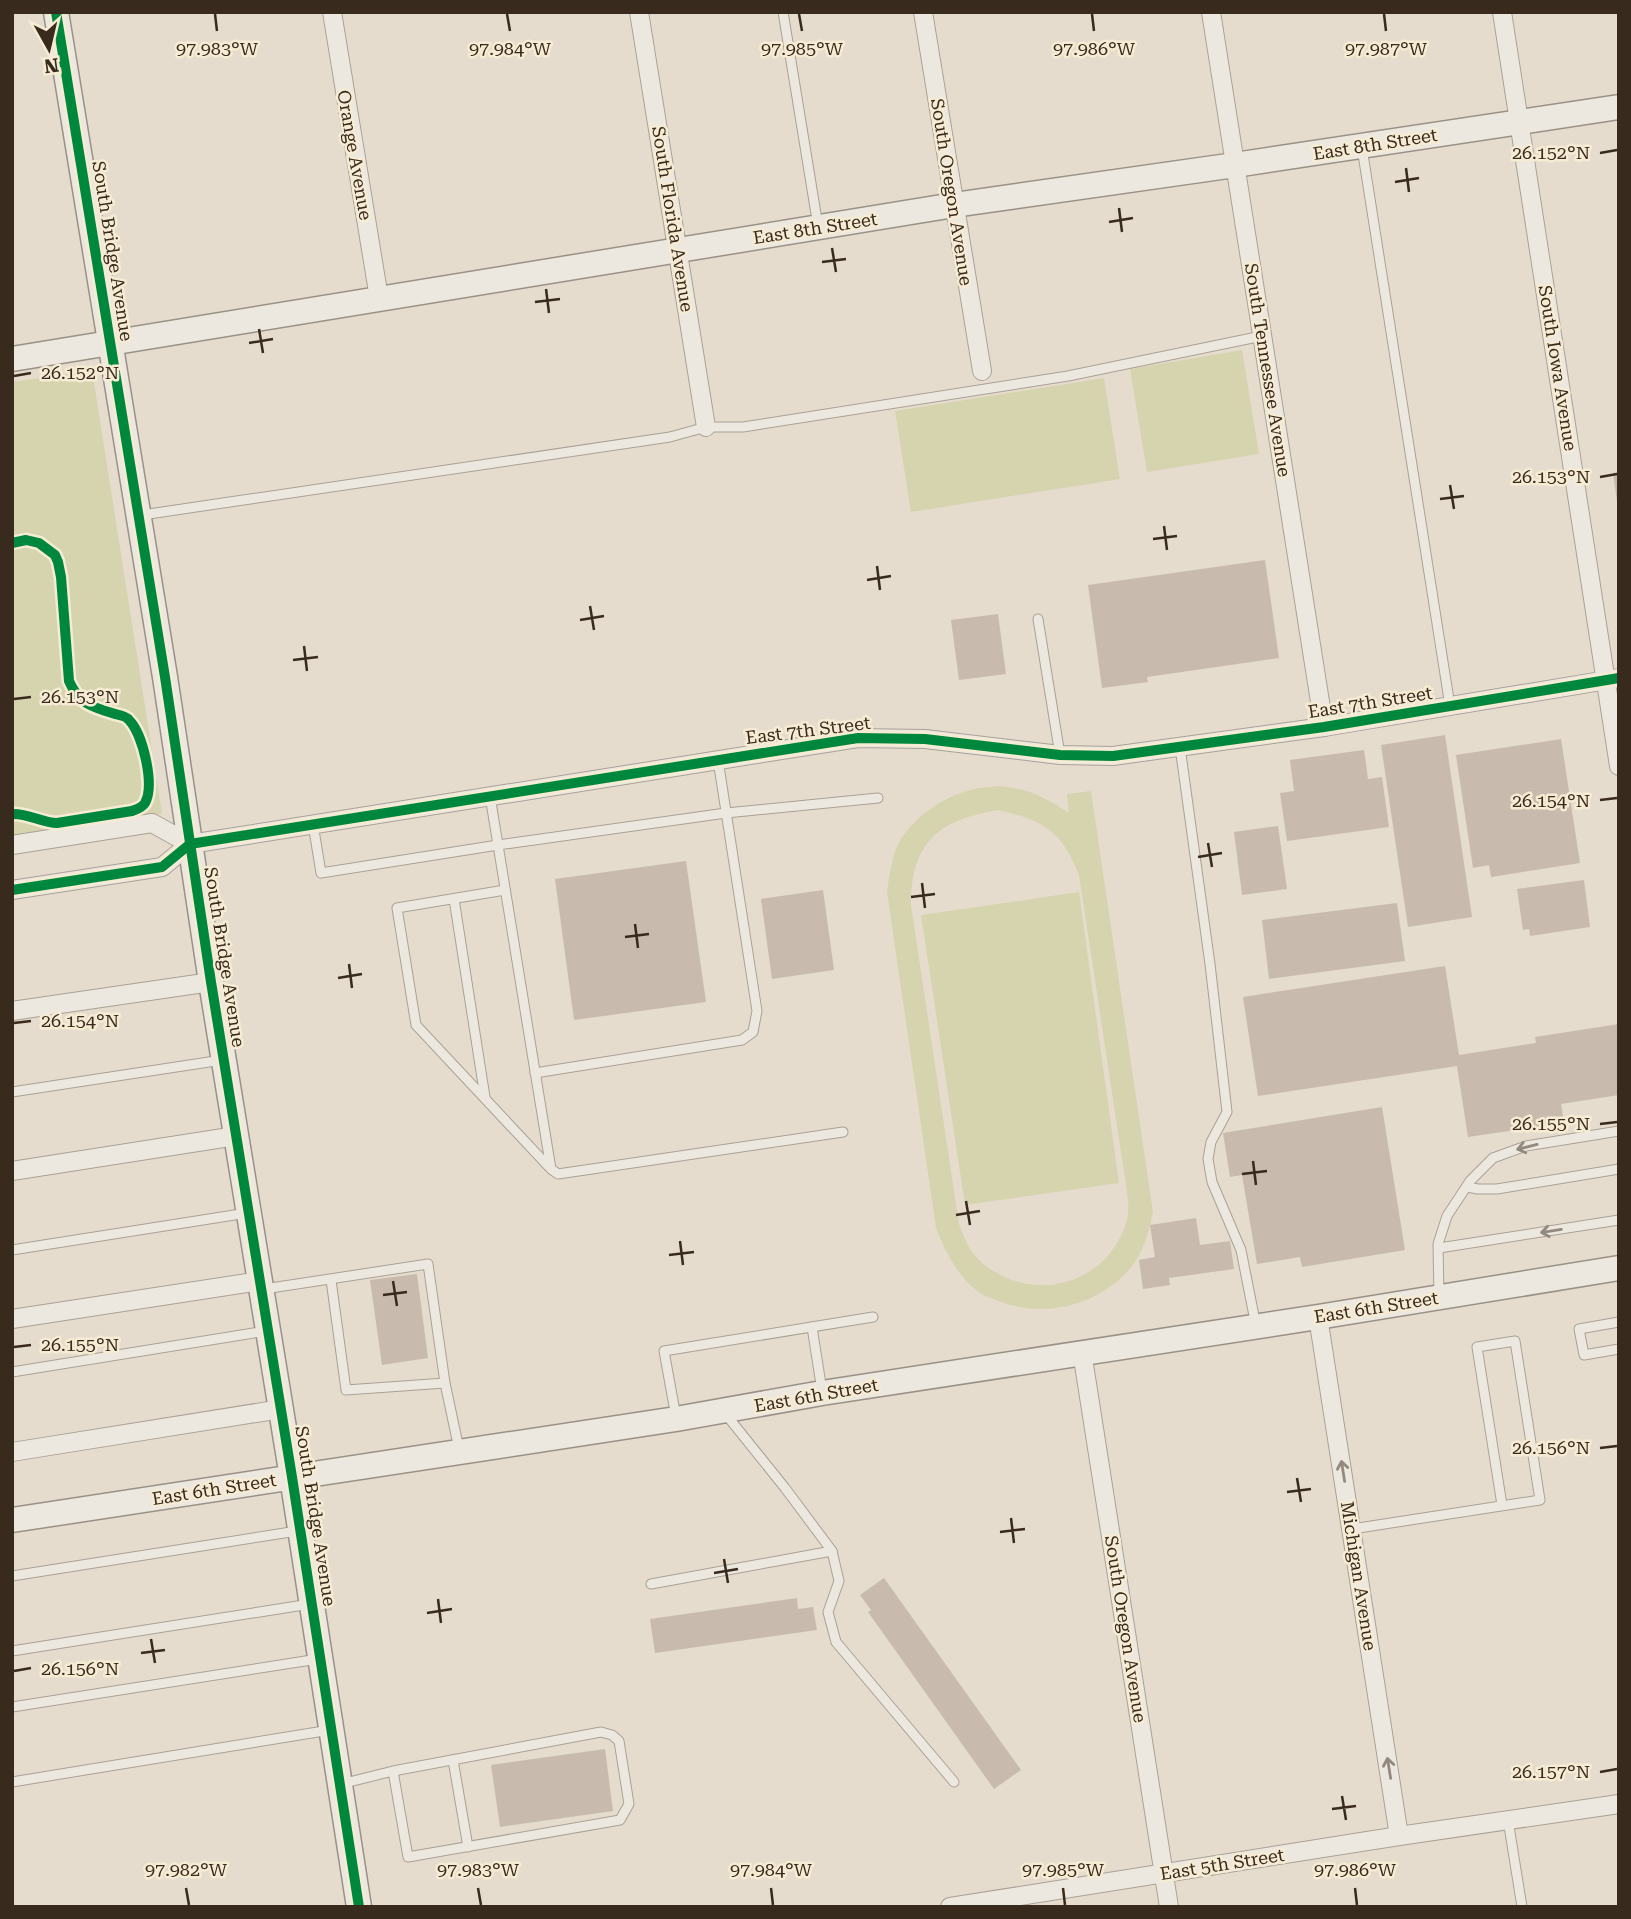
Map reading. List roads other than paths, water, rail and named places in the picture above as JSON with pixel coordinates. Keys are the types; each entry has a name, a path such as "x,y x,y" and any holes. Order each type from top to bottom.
{"street":[{"name":"South Bridge Avenue","path":"56,12 139,516 359,1907"},
{"name":"Orange Avenue","path":"332,12 379,298"},
{"name":"South Florida Avenue","path":"639,12 706,427"},
{"name":"South Oregon Avenue","path":"923,12 982,371"},
{"name":"South Tennessee Avenue","path":"1211,12 1324,727"},
{"name":"South Iowa Avenue","path":"1502,12 1612,679 1619,765"},
{"name":"East 8th Street","path":"12,359 954,205 1619,107"},
{"name":"East 7th Street","path":"190,844 858,738 925,739 1060,755 1113,757 1324,727 1612,679"},
{"path":"12,845 152,822 190,844 162,867 12,891"},
{"path":"12,1011 211,982"},
{"path":"12,1171 236,1136"},
{"name":"East 6th Street","path":"12,1520 676,1419 822,1393 1619,1268"},
{"path":"12,1320 260,1286"},
{"name":"Michigan Avenue","path":"1318,1317 1399,1836"},
{"name":"South Oregon Avenue","path":"1082,1352 1169,1907"},
{"path":"12,1452 281,1409"},
{"name":"East 5th Street","path":"950,1907 1619,1804"}],"lane":[{"path":"783,12 819,228"},
{"path":"1362,145 1450,706"},
{"path":"139,516 670,437 706,427 744,427 1068,376 1262,336"},
{"path":"1038,619 1060,755"},
{"path":"1180,747 1227,1112 1211,1142 1208,1159 1212,1182 1241,1250 1256,1326"},
{"path":"535,1073 742,1040 753,1032 758,1011 718,760"},
{"path":"490,796 551,1169"},
{"path":"313,824 321,873 726,813 878,798"},
{"path":"505,890 397,908 415,1025 551,1169 558,1174 843,1132"},
{"path":"454,898 485,1099"},
{"path":"12,1092 223,1060"},
{"path":"1439,1297 1438,1244 1447,1216 1467,1186 1493,1158 1526,1146 1619,1131"},
{"path":"1467,1186 1478,1189 1497,1188 1619,1169"},
{"path":"12,1250 248,1213"},
{"path":"1439,1248 1619,1220"},
{"path":"260,1286 331,1280 428,1264 445,1383 459,1451"},
{"path":"331,1280 346,1390 445,1383"},
{"path":"676,1419 664,1351 873,1317"},
{"path":"1619,1322 1579,1329 1584,1355 1619,1349"},
{"path":"813,1327 822,1393"},
{"path":"12,1372 268,1331"},
{"path":"1352,1529 1502,1506 1540,1500 1515,1341 1477,1347 1502,1506"},
{"path":"723,1411 832,1551 838,1581 828,1612 836,1642 954,1782"},
{"path":"12,1576 300,1531"},
{"path":"651,1584 832,1551"},
{"path":"12,1651 312,1604"},
{"path":"12,1707 320,1658"},
{"path":"12,1782 331,1730"},
{"path":"340,1785 393,1771 601,1732 612,1735 619,1741 629,1804 620,1820 408,1857 393,1771"},
{"path":"453,1760 468,1847"},
{"path":"1508,1820 1522,1907"}]}
